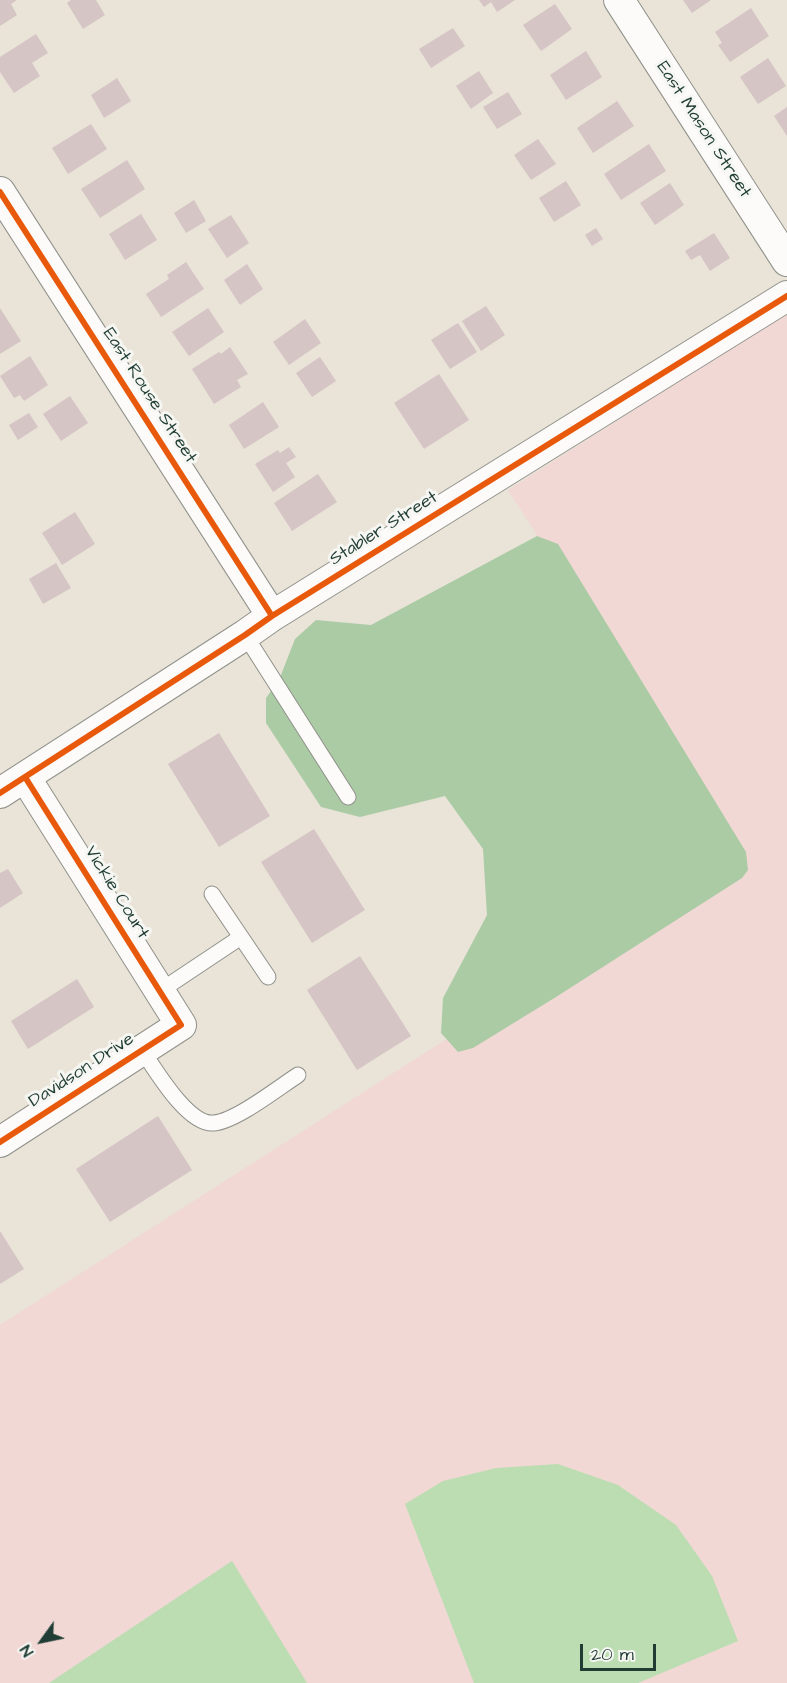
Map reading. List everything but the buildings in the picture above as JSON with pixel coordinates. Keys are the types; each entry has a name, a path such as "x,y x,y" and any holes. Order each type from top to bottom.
{"street":[{"name":"East Mason Street","path":"619,0 787,261"},
{"name":"East Rouse Street","path":"0,192 272,616"},
{"name":"Stabler Street","path":"0,793 272,616 787,296"},
{"name":"Vickie Court","path":"26,777 181,1025"},
{"name":"Davidson Drive","path":"0,1142 181,1025"}],"lane":[{"path":"245,635 348,797"},
{"path":"212,894 268,977"},
{"path":"160,991 241,937"},
{"path":"142,1050 178,1102 199,1119 213,1124 231,1119 298,1076"}],"shaded area":[{"path":"787,313 787,1683 0,1683 0,1325 740,851 508,490"}],"green space":[{"path":"537,536 558,544 746,852 748,870 742,878 556,997 473,1048 458,1052 441,1033 443,998 487,915 483,849 445,796 360,817 321,807 266,723 266,698 279,680 295,639 316,620 371,625"},
{"path":"558,1464 618,1485 676,1525 712,1576 738,1641 638,1683 474,1683 405,1504 443,1481 496,1468"},
{"path":"232,1561 307,1683 49,1683"}],"cycle path":[{"path":"0,192 272,616"},
{"path":"0,793 272,616 787,296"},
{"path":"0,1142 181,1025 25,777"}]}
